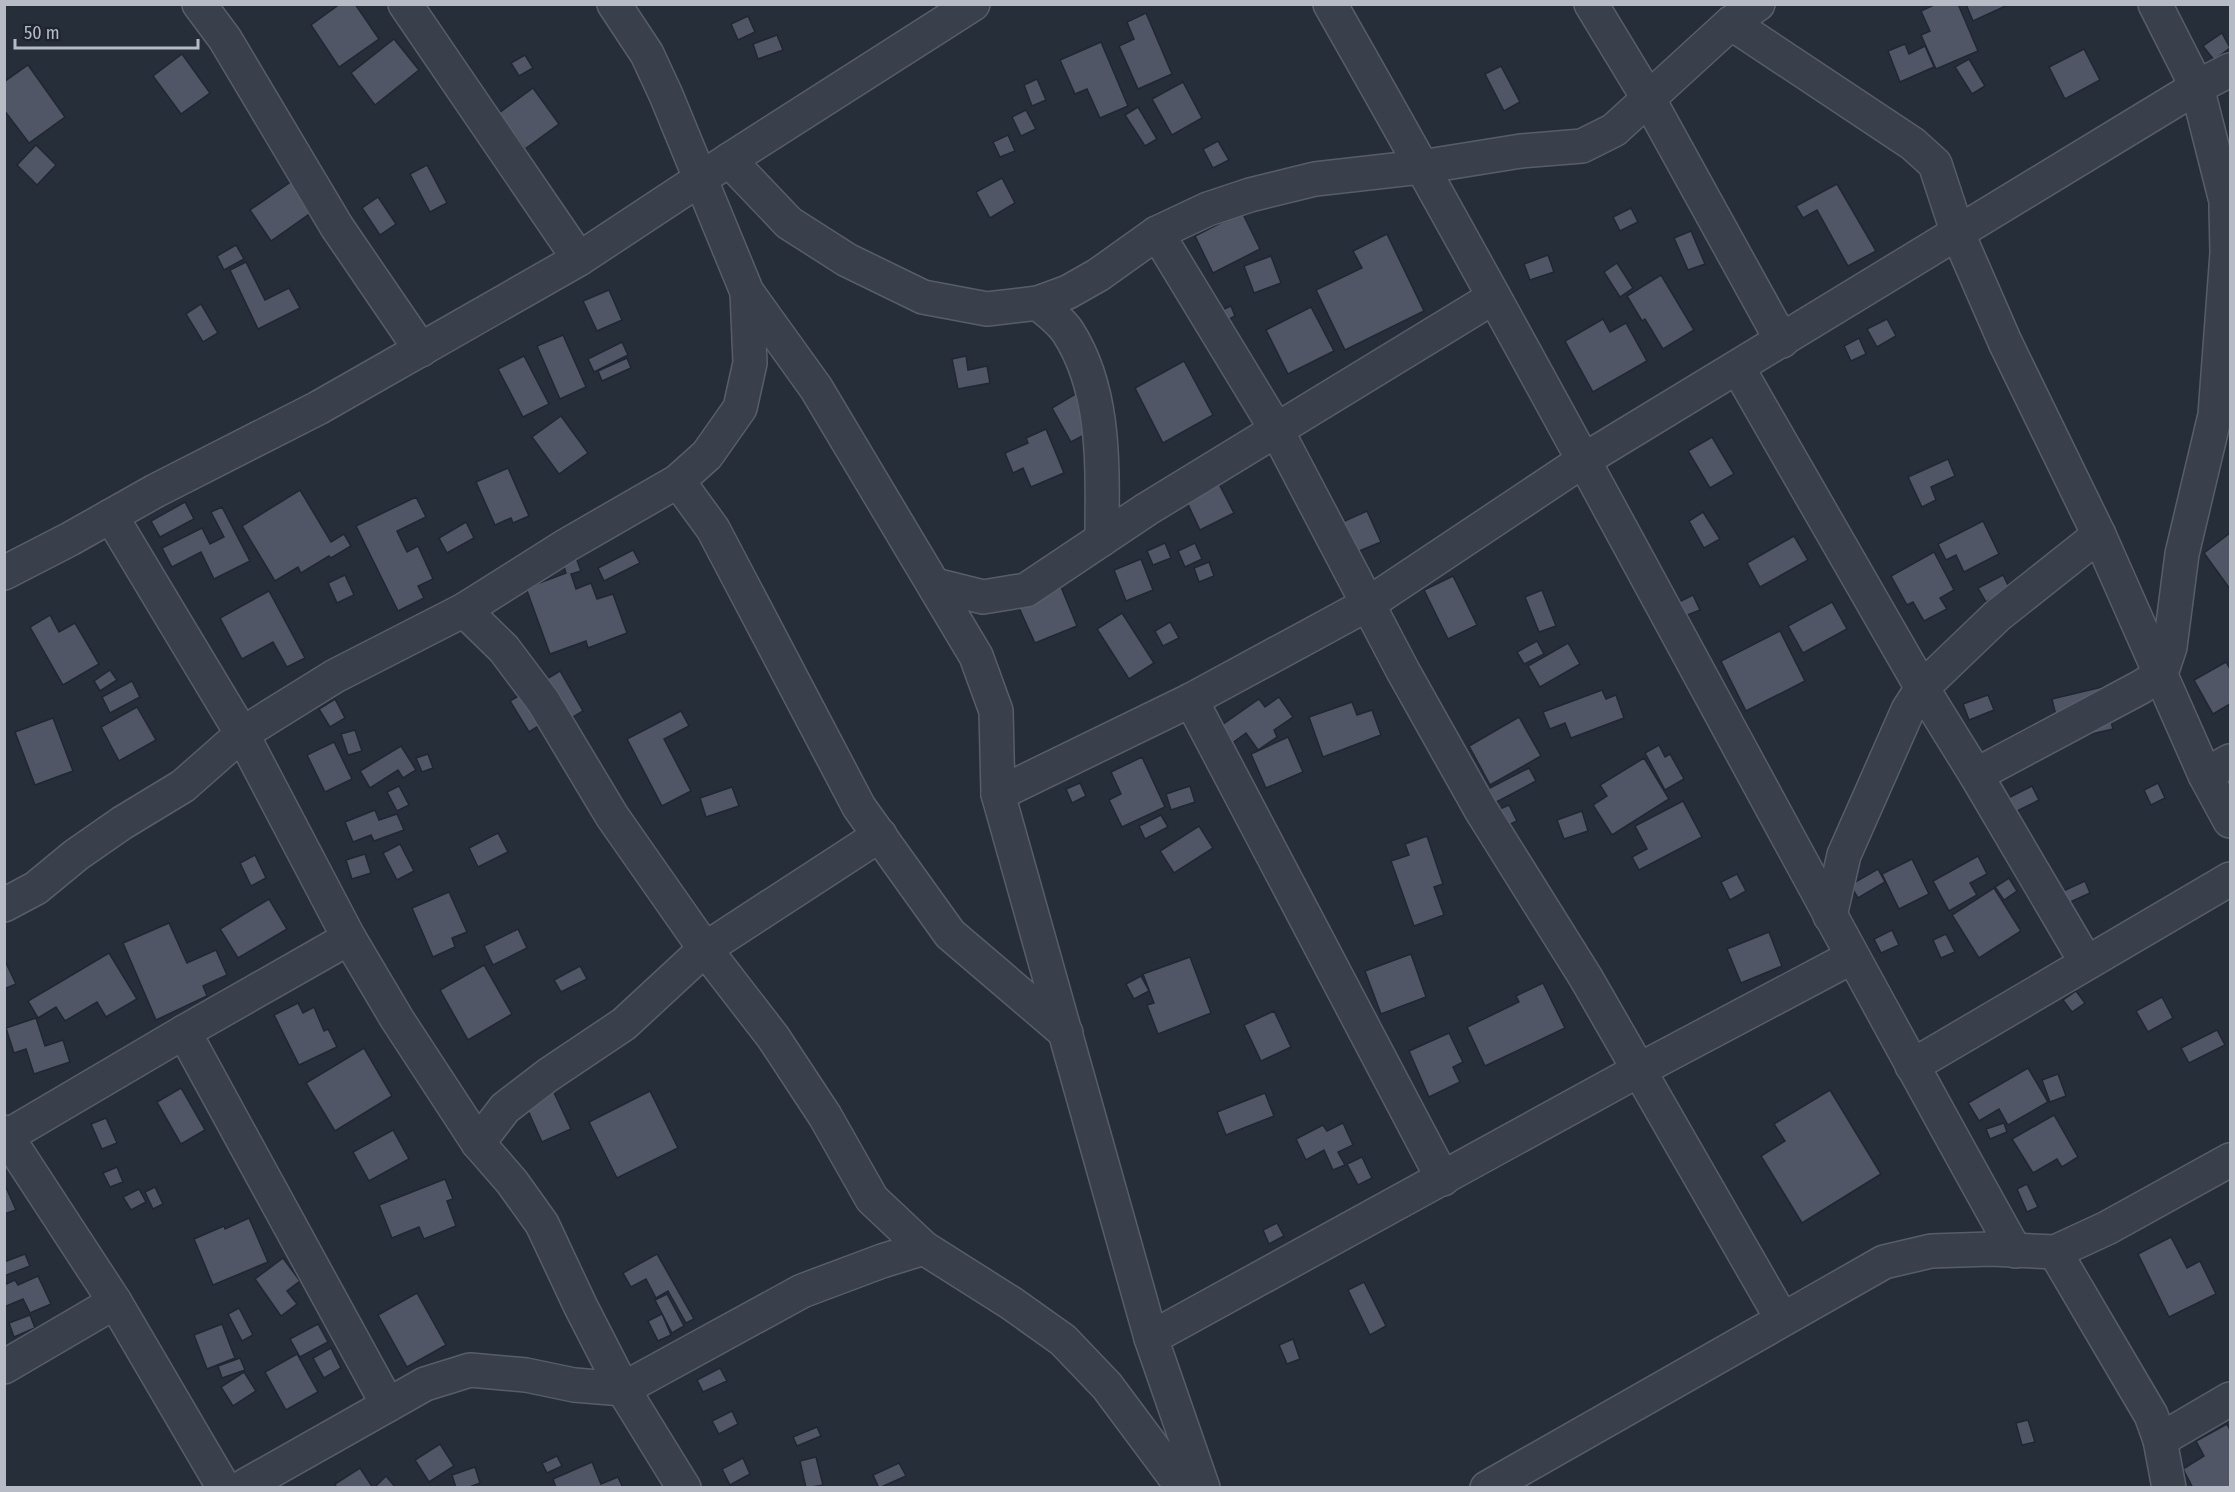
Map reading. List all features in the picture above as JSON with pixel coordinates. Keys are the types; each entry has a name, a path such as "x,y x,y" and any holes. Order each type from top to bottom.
{"street":[{"path":"199,4 225,39 337,227 421,350"},
{"path":"405,4 579,259"},
{"path":"614,4 647,54 747,292 816,388 976,656 996,711 998,794 1151,1338 1203,1488"},
{"path":"4,573 155,491 318,408 579,259 973,4"},
{"path":"1330,4 1584,460 1852,957 2015,1251"},
{"path":"1591,4 1648,98 1782,341"},
{"path":"729,160 789,223 848,260 923,297 987,309 1038,303 1068,292 1098,275 1157,233 1208,209 1250,195 1315,179 1421,167 1521,151 1582,146 1614,130 1731,23 1758,4"},
{"path":"1976,774 2141,687 2161,674 2170,647 2182,554 2215,415 2228,212 2197,87 2155,4"},
{"path":"1731,23 1913,144 1935,164 1958,234 2005,342 2099,535 2161,674 2218,768 2230,821"},
{"path":"998,794 1191,700 1368,604 1584,460 2197,87 2230,70"},
{"path":"1157,233 1276,429 1368,604 1481,810 1586,978 1782,1319"},
{"path":"4,905 36,888 76,855 122,823 183,786 242,734 335,676 464,610 567,545 678,481 707,455 740,408 750,363 747,292"},
{"path":"935,585 983,597 1026,590 1276,429 1494,297"},
{"path":"1038,303 1067,330 1092,385 1101,440 1102,539"},
{"path":"1738,368 1922,688 1976,774 2086,962"},
{"path":"678,481 713,529 859,807 950,934 1066,1034"},
{"path":"111,516 242,734 349,938 397,1019 478,1143 512,1182 542,1224 623,1389 684,1488"},
{"path":"1830,916 1844,855 1908,710 1922,688 1997,616 2099,535"},
{"path":"464,610 504,649 543,701 612,816 705,949 773,1037 825,1116 872,1199 924,1248 1011,1303 1063,1340 1107,1386 1183,1488"},
{"path":"1191,700 1443,1179"},
{"path":"478,1143 505,1108 548,1075 624,1024 705,949 880,836"},
{"path":"1912,1066 2230,879"},
{"path":"224,1488 115,1302 5,1136 349,938"},
{"path":"1151,1338 1639,1070 1852,957"},
{"path":"184,1032 388,1405"},
{"path":"1487,1488 1884,1262 1931,1251 1991,1249 2055,1252 2107,1228 2230,1160"},
{"path":"241,1488 424,1384 470,1370 526,1375 574,1385 623,1389 802,1291 924,1248"},
{"path":"2055,1252 2151,1415 2160,1440 2169,1488"},
{"path":"4,1367 115,1302"},
{"path":"2160,1440 2230,1399"}],"building":[{"path":"340,4 355,4 379,39 339,67 311,25"},
{"path":"1936,4 1958,4 1978,51 1936,69 1921,35 1930,31 1921,11"},
{"path":"1966,4 2010,4 1973,21"},
{"path":"1146,13 1172,74 1138,89 1119,46 1134,39 1127,22"},
{"path":"748,16 755,32 738,40 731,24"},
{"path":"2222,33 2230,48 2214,60 2203,46"},
{"path":"777,35 783,50 758,59 753,44"},
{"path":"394,39 419,70 375,105 351,73"},
{"path":"1101,42 1128,106 1100,118 1087,89 1075,94 1060,60"},
{"path":"1905,44 1909,54 1925,46 1934,67 1900,82 1888,51"},
{"path":"2084,49 2100,80 2065,99 2049,67"},
{"path":"182,54 210,93 181,114 153,76"},
{"path":"525,55 533,68 519,76 511,63"},
{"path":"1969,59 1985,86 1972,94 1955,67"},
{"path":"28,65 65,117 29,143 4,110 4,82"},
{"path":"1501,66 1520,102 1504,111 1485,74"},
{"path":"1037,79 1046,100 1032,106 1024,85"},
{"path":"1183,82 1202,118 1172,135 1152,99"},
{"path":"533,88 559,124 525,149 499,113"},
{"path":"1138,107 1157,139 1145,146 1125,115"},
{"path":"1026,110 1036,129 1021,136 1012,117"},
{"path":"1008,135 1015,151 1000,157 993,142"},
{"path":"1218,141 1229,160 1213,168 1203,149"},
{"path":"36,145 56,165 37,185 17,165"},
{"path":"427,165 447,203 430,212 410,174"},
{"path":"1002,178 1015,203 990,218 976,192"},
{"path":"295,179 315,210 271,241 250,210"},
{"path":"1837,184 1876,251 1848,266 1817,210 1803,218 1796,206"},
{"path":"378,197 396,224 380,235 362,208"},
{"path":"1631,208 1638,222 1620,231 1613,217"},
{"path":"1242,212 1260,249 1213,273 1195,236"},
{"path":"1691,231 1705,264 1688,270 1674,238"},
{"path":"1387,234 1424,311 1345,350 1316,290 1362,268 1353,251"},
{"path":"236,245 244,259 224,270 217,256"},
{"path":"1548,255 1554,272 1530,280 1524,264"},
{"path":"1271,256 1281,283 1254,293 1244,266"},
{"path":"246,262 265,300 289,288 300,308 258,329 230,270"},
{"path":"1617,263 1633,288 1620,297 1604,272"},
{"path":"1661,275 1694,330 1663,349 1645,319 1642,321 1627,296"},
{"path":"609,290 622,320 597,331 583,301"},
{"path":"201,304 218,333 203,342 186,314"},
{"path":"1231,306 1235,316 1222,323 1217,312"},
{"path":"1311,307 1334,351 1288,374 1266,330"},
{"path":"1603,319 1610,332 1626,323 1647,361 1593,392 1565,341"},
{"path":"1887,319 1896,336 1877,347 1867,329"},
{"path":"563,335 586,387 560,399 537,346"},
{"path":"1859,338 1866,354 1851,361 1844,346"},
{"path":"622,342 628,355 594,372 588,359"},
{"path":"524,356 549,404 523,417 498,369"},
{"path":"966,356 968,370 987,366 990,383 958,389 952,359"},
{"path":"627,358 631,368 602,381 598,371"},
{"path":"1184,361 1213,415 1163,443 1135,388"},
{"path":"1082,390 1101,426 1071,442 1052,408"},
{"path":"561,416 588,453 559,474 532,437"},
{"path":"1046,429 1064,473 1031,487 1023,468 1013,473 1005,453 1028,443 1026,438"},
{"path":"1712,437 1734,474 1710,488 1688,451"},
{"path":"1948,459 1955,476 1931,487 1936,500 1922,507 1908,477"},
{"path":"508,468 529,516 513,523 511,518 495,525 476,482"},
{"path":"1217,480 1234,513 1200,530 1184,496"},
{"path":"300,490 331,542 344,534 351,546 301,573 298,567 275,581 242,526"},
{"path":"416,497 426,517 397,531 407,552 418,546 433,579 418,586 424,598 398,611 356,526"},
{"path":"185,502 194,519 160,537 151,521"},
{"path":"222,507 250,561 214,579 201,552 172,567 162,548 202,528 210,544 224,537 211,512"},
{"path":"1367,511 1381,542 1352,554 1338,524"},
{"path":"1703,512 1720,539 1704,548 1689,521"},
{"path":"1983,521 1999,554 1964,572 1956,555 1946,560 1938,544"},
{"path":"466,522 474,538 447,553 439,538"},
{"path":"2230,533 2230,589 2204,553"},
{"path":"1794,536 1808,560 1760,587 1747,563"},
{"path":"1165,543 1171,558 1153,565 1147,551"},
{"path":"1195,543 1202,559 1185,567 1178,551"},
{"path":"572,547 581,571 571,574 576,589 591,583 597,599 613,594 627,633 588,648 586,641 550,654 526,588 566,573 559,551"},
{"path":"633,550 640,563 604,581 598,568"},
{"path":"1934,552 1954,590 1940,598 1947,609 1924,621 1913,602 1907,605 1891,576"},
{"path":"1141,559 1153,590 1126,601 1114,570"},
{"path":"1209,562 1214,576 1199,582 1194,568"},
{"path":"1052,565 1077,626 1035,643 1015,599"},
{"path":"345,575 354,595 337,603 328,583"},
{"path":"2003,575 2010,589 1986,602 1978,588"},
{"path":"1453,576 1477,625 1448,639 1424,590"},
{"path":"1542,590 1556,626 1539,632 1525,597"},
{"path":"269,591 305,658 287,667 273,642 242,659 220,618"},
{"path":"1693,595 1700,610 1685,616 1679,602"},
{"path":"1832,602 1847,629 1803,653 1788,626"},
{"path":"1122,613 1154,663 1129,679 1097,629"},
{"path":"50,615 59,632 75,623 99,664 63,685 30,627"},
{"path":"1170,622 1179,638 1163,646 1155,631"},
{"path":"1780,631 1805,681 1746,711 1721,661"},
{"path":"1537,641 1544,654 1524,664 1517,652"},
{"path":"1568,643 1580,664 1540,687 1528,666"},
{"path":"2226,662 2230,669 2230,704 2213,714 2194,680"},
{"path":"110,670 117,680 100,691 94,681"},
{"path":"560,671 583,711 545,734 540,725 529,732 510,701"},
{"path":"132,681 140,697 110,713 102,697"},
{"path":"2102,687 2113,729 2062,741 2052,699"},
{"path":"1602,690 1606,699 1616,695 1624,718 1571,738 1565,723 1550,729 1543,712"},
{"path":"1988,695 1994,710 1969,720 1963,704"},
{"path":"1279,697 1293,717 1274,730 1277,737 1258,750 1246,733 1224,749 1212,732 1259,699 1265,707"},
{"path":"335,699 345,718 330,727 319,709"},
{"path":"1352,702 1357,715 1372,710 1381,735 1323,757 1309,717"},
{"path":"137,707 156,740 119,761 101,727"},
{"path":"681,711 689,726 664,739 691,791 662,806 627,739"},
{"path":"1519,717 1541,756 1490,785 1469,746"},
{"path":"53,718 73,771 35,785 15,732"},
{"path":"355,730 362,751 348,755 341,734"},
{"path":"1288,737 1303,772 1266,788 1251,754"},
{"path":"334,742 352,779 325,792 307,755"},
{"path":"1659,745 1665,757 1670,754 1684,779 1665,790 1645,753"},
{"path":"401,746 416,770 403,778 398,770 370,788 360,771"},
{"path":"428,754 433,768 422,772 416,758"},
{"path":"1142,757 1165,807 1122,827 1109,800 1121,794 1111,772"},
{"path":"1644,758 1669,799 1612,835 1593,805 1607,796 1600,785"},
{"path":"1529,768 1536,781 1485,808 1478,794"},
{"path":"1080,783 1086,796 1072,803 1066,789"},
{"path":"2158,783 2165,798 2151,805 2144,790"},
{"path":"399,786 409,805 397,811 387,792"},
{"path":"1190,786 1195,802 1171,810 1166,794"},
{"path":"2032,786 2039,800 2001,819 1994,805"},
{"path":"732,787 739,806 706,817 700,798"},
{"path":"1683,801 1702,837 1639,870 1632,857 1647,849 1635,826"},
{"path":"1509,805 1517,821 1500,829 1493,812"},
{"path":"375,810 379,820 397,814 404,830 374,841 371,835 353,842 345,822"},
{"path":"1582,811 1588,831 1564,839 1557,820"},
{"path":"1161,815 1168,827 1145,839 1139,826"},
{"path":"1199,826 1213,848 1174,873 1160,851"},
{"path":"498,833 508,852 478,867 469,848"},
{"path":"1427,836 1443,884 1434,887 1444,915 1414,926 1391,861 1409,855 1405,844"},
{"path":"400,844 414,871 397,880 383,853"},
{"path":"365,854 371,873 352,879 346,860"},
{"path":"255,855 266,878 251,886 240,863"},
{"path":"1978,856 1987,874 1970,883 1977,895 1949,911 1933,881"},
{"path":"1912,859 1929,894 1899,909 1882,874"},
{"path":"1878,869 1885,882 1858,898 1850,885"},
{"path":"1737,874 1746,891 1730,900 1721,882"},
{"path":"2009,878 2017,891 2004,900 1995,887"},
{"path":"2085,881 2090,893 2066,904 2061,892"},
{"path":"1994,888 2021,931 1979,958 1952,915"},
{"path":"449,892 467,932 452,938 455,947 433,957 412,908"},
{"path":"269,899 287,929 238,958 220,929"},
{"path":"169,923 187,963 216,950 227,975 203,986 207,996 156,1020 123,943"},
{"path":"518,929 527,948 493,965 484,946"},
{"path":"1892,930 1899,945 1881,953 1874,939"},
{"path":"1769,932 1782,966 1741,983 1727,949"},
{"path":"1946,934 1955,952 1941,958 1933,940"},
{"path":"109,953 137,999 106,1017 97,1002 65,1021 56,1007 38,1018 28,1001"},
{"path":"1411,954 1426,997 1381,1014 1365,971"},
{"path":"1190,957 1211,1013 1158,1034 1147,1005 1154,1003 1143,974"},
{"path":"4,961 16,984 4,989"},
{"path":"484,965 512,1014 468,1040 440,990"},
{"path":"580,966 587,979 561,992 554,980"},
{"path":"1141,976 1149,991 1134,999 1126,984"},
{"path":"1543,983 1565,1028 1485,1066 1467,1027 1519,1002 1516,996"},
{"path":"2076,991 2085,1003 2072,1012 2063,1000"},
{"path":"2162,997 2173,1018 2148,1032 2136,1011"},
{"path":"298,1003 303,1013 314,1007 324,1031 328,1029 337,1047 299,1065 274,1015"},
{"path":"1274,1011 1291,1047 1261,1061 1244,1025"},
{"path":"36,1018 45,1046 63,1040 70,1062 34,1074 26,1049 14,1053 6,1028"},
{"path":"2217,1030 2225,1045 2189,1063 2181,1048"},
{"path":"1449,1033 1463,1062 1453,1067 1460,1082 1429,1097 1409,1051"},
{"path":"364,1048 392,1096 335,1131 306,1083"},
{"path":"2028,1068 2048,1102 2008,1125 1999,1109 1979,1121 1968,1103"},
{"path":"2058,1074 2066,1096 2050,1102 2042,1080"},
{"path":"549,1082 571,1129 542,1142 521,1095"},
{"path":"181,1088 205,1130 181,1144 157,1102"},
{"path":"1830,1090 1881,1174 1802,1223 1761,1156 1785,1141 1774,1124"},
{"path":"650,1091 678,1148 617,1178 589,1122"},
{"path":"1265,1093 1274,1116 1226,1135 1217,1112"},
{"path":"2054,1115 2078,1157 2062,1167 2057,1159 2033,1173 2012,1139"},
{"path":"106,1118 117,1143 102,1149 91,1124"},
{"path":"1343,1123 1353,1145 1338,1152 1345,1165 1333,1170 1324,1150 1306,1160 1296,1139 1323,1125 1327,1131"},
{"path":"2004,1123 2007,1132 1990,1139 1986,1129"},
{"path":"393,1130 409,1159 369,1181 353,1152"},
{"path":"1362,1157 1372,1178 1358,1185 1347,1164"},
{"path":"117,1167 123,1182 110,1187 103,1173"},
{"path":"445,1179 453,1199 447,1201 456,1226 424,1239 419,1227 392,1238 379,1205"},
{"path":"4,1183 16,1210 4,1214"},
{"path":"2027,1184 2038,1207 2027,1212 2017,1189"},
{"path":"155,1187 163,1204 153,1209 145,1192"},
{"path":"139,1189 146,1202 131,1210 123,1197"},
{"path":"249,1218 268,1262 213,1285 194,1239"},
{"path":"1277,1223 1284,1236 1269,1244 1263,1230"},
{"path":"2171,1237 2187,1268 2200,1261 2216,1294 2169,1317 2138,1254"},
{"path":"25,1254 30,1266 4,1276 4,1262"},
{"path":"657,1254 694,1319 686,1323 668,1291 656,1298 646,1279 631,1287 623,1273"},
{"path":"283,1258 300,1281 287,1291 297,1304 281,1316 255,1279"},
{"path":"38,1276 51,1304 30,1313 23,1299 4,1307 4,1285 15,1280 18,1285"},
{"path":"1364,1282 1386,1326 1370,1335 1348,1290"},
{"path":"417,1293 446,1345 407,1367 378,1315"},
{"path":"667,1294 684,1326 672,1333 655,1300"},
{"path":"239,1308 253,1335 242,1341 228,1314"},
{"path":"662,1314 671,1335 658,1341 648,1321"},
{"path":"30,1315 35,1328 14,1337 9,1323"},
{"path":"222,1324 235,1358 207,1369 194,1335"},
{"path":"318,1324 328,1342 300,1357 290,1339"},
{"path":"1293,1339 1300,1359 1287,1364 1279,1345"},
{"path":"331,1348 341,1368 324,1378 313,1358"},
{"path":"297,1354 318,1392 286,1410 265,1372"},
{"path":"240,1358 245,1370 222,1378 218,1366"},
{"path":"720,1368 727,1381 703,1392 697,1380"},
{"path":"244,1372 256,1391 233,1406 221,1387"},
{"path":"732,1411 738,1424 719,1434 712,1421"},
{"path":"2028,1420 2035,1442 2022,1445 2016,1423"},
{"path":"2227,1424 2230,1430 2230,1488 2193,1488 2183,1469 2204,1456 2196,1441"},
{"path":"817,1427 821,1436 797,1446 793,1437"},
{"path":"440,1444 454,1466 429,1482 415,1460"},
{"path":"557,1456 562,1466 547,1473 542,1463"},
{"path":"816,1457 823,1485 806,1488 800,1461"},
{"path":"743,1458 750,1474 730,1485 722,1469"},
{"path":"592,1462 601,1484 618,1477 623,1488 556,1488 553,1479"},
{"path":"899,1463 906,1476 879,1488 873,1475"},
{"path":"475,1467 480,1483 467,1488 456,1488 452,1475"},
{"path":"360,1468 373,1488 337,1488 335,1484"},
{"path":"386,1476 396,1488 376,1486"}]}
